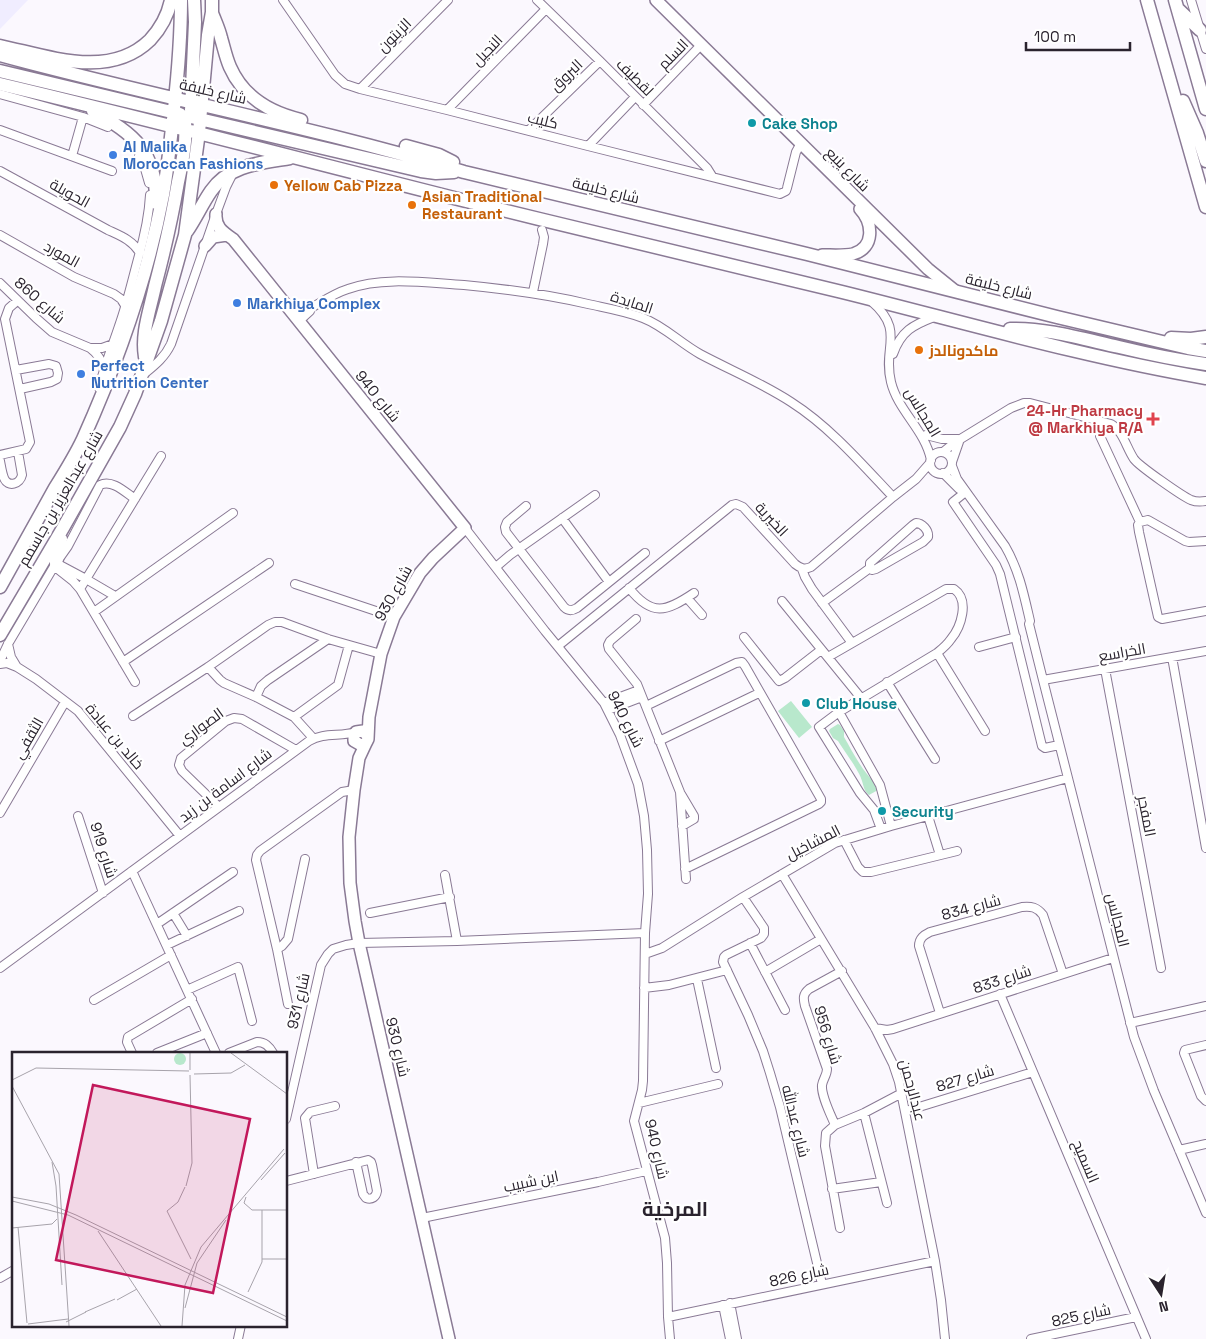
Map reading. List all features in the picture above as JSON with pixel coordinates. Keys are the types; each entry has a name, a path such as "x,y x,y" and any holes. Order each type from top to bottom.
{"main road":[{"path":"0,46 78,62 113,60 127,56 143,46 156,34 165,20 172,0"},
{"path":"175,99 181,36 181,0"},
{"path":"144,369 146,326 171,221 189,115 195,22 194,0"},
{"path":"1147,0 1206,207"},
{"path":"1176,5 1203,38"},
{"path":"1176,5 1206,109"},
{"path":"189,115 208,35 212,6"},
{"path":"212,6 228,62 234,75 248,93 261,104 276,113 295,119 428,151 448,159 464,172"},
{"path":"1156,31 1197,133 1206,161"},
{"name":"شارع خليفة","path":"0,55 175,99 200,132 468,201 1115,360 1206,378"},
{"path":"0,71 189,115"},
{"path":"1201,91 1206,73"},
{"name":"شارع خليفة","path":"0,84 172,126 189,115 408,155 464,172 808,254 957,293 1206,351"},
{"path":"77,102 114,123 133,138 143,150 153,171 156,190 156,211 149,232"},
{"name":"شارع عبدالعزيز بن جاسمم","path":"0,587 82,440 125,335 146,267 149,232 162,197 172,126"},
{"name":"شارع عبدالعزيز بن جاسمم","path":"4,640 63,528 120,427 135,394 161,320 185,236 200,132"},
{"path":"185,236 218,182 235,170 248,165 294,157"},
{"path":"468,201 534,224 542,230"},
{"path":"990,329 1014,328 1060,333 1152,355 1206,364"},
{"path":"1146,338 1191,339 1206,337"},
{"path":"1181,373 1206,388"},
{"path":"55,564 63,528"}],"street":[{"name":"كليب","path":"283,0 340,80 345,84 360,89 776,193 783,193 788,188 799,145"},
{"name":"الزيتون","path":"360,89 448,0"},
{"name":"لقطيف","path":"537,0 707,168 712,176"},
{"name":"شارع ينبع","path":"646,0 699,47"},
{"name":"شارع ينبع","path":"656,0 699,47 847,193 928,269 957,293"},
{"path":"1191,0 1206,49"},
{"name":"النجيل","path":"447,110 546,9"},
{"name":"السلم","path":"643,105 699,47"},
{"name":"البروق","path":"529,130 600,61"},
{"path":"0,94 83,117 72,156"},
{"path":"588,146 635,97"},
{"name":"شارع عبدالعزيز بن جاسمم","path":"83,117 102,123 127,140 143,162 150,192 149,232 140,252 126,307 104,369 97,404"},
{"path":"0,130 112,171"},
{"name":"شارع عبدالعزيز بن جاسمم","path":"144,369 156,364 168,352 216,214 226,187 235,170"},
{"name":"الحويلة","path":"0,171 108,230 127,238 140,252"},
{"name":"شارع ينبع","path":"808,254 845,255 855,253 868,242 870,234 867,218 847,193"},
{"name":"شارع 940","path":"216,214 215,221 218,226 233,239 296,317 606,707 620,735 638,784 644,816 647,850 648,894 645,933 643,1082 634,1121 665,1238 670,1339"},
{"path":"532,292 544,244 542,230"},
{"path":"127,238 149,232"},
{"name":"المورد","path":"0,235 74,277 114,294 121,299 126,307"},
{"path":"205,246 213,237 227,235"},
{"name":"المايدة","path":"296,317 347,289 358,285 380,282 451,284 508,289 532,292 612,309 644,319 665,330 699,354 776,392 834,436 893,497"},
{"name":"شارع 860","path":"0,283 52,332 90,348"},
{"path":"114,294 130,290"},
{"name":"المجالس","path":"867,298 884,314 890,328 892,340 888,364 892,387 926,444 931,461"},
{"path":"0,455 26,449 30,442 5,319 9,308 17,301"},
{"name":"المجالس","path":"937,316 916,324 908,330 897,344 892,359 892,371 899,392 932,445 941,452"},
{"path":"90,348 102,348 113,344"},
{"path":"90,348 100,357 104,369"},
{"path":"16,370 49,364 56,366 58,373 54,380 20,389"},
{"path":"852,643 804,576 802,569 810,567 916,479 936,453 941,452 1011,408 1024,403 1030,403 1103,421 1116,427 1134,458 1142,466 1187,498 1200,502 1206,501"},
{"path":"926,435 942,439 960,439"},
{"path":"1100,436 1140,522 1138,524 1139,532 1158,617 1162,619 1206,611"},
{"path":"916,479 948,471 960,439"},
{"path":"0,461 6,482 17,483 22,475 18,452"},
{"path":"941,452 949,455 952,464"},
{"path":"80,589 161,456"},
{"path":"931,461 932,469 940,473"},
{"name":"المجالس","path":"952,464 957,478 1006,546 1022,584 1043,680 1130,1023 1142,1061 1206,1213"},
{"name":"المجالس","path":"940,473 956,485 1008,560 1015,577 1027,623 1030,624"},
{"name":"شارع عبدالعزيز بن جاسمم","path":"0,663 4,640 68,546 100,485 102,483 111,484 135,499"},
{"path":"963,494 953,502 998,569 1042,746 1045,748 1059,744"},
{"path":"496,567 594,496"},
{"name":"الخيرية","path":"558,646 729,507 736,504 743,507 795,564 802,569"},
{"path":"526,506 507,522 506,532 568,610 575,609 645,553"},
{"path":"94,612 233,512"},
{"path":"562,518 609,582"},
{"path":"1140,522 1148,520 1177,537 1190,542 1206,541"},
{"path":"822,602 870,568 870,564 913,525 916,523 921,524 928,531 928,537 923,542 876,569 872,570 870,568"},
{"name":"شارع 930","path":"449,1339 359,943 352,902 349,837 360,738 369,717 381,654 394,617 420,573 432,558 464,528"},
{"path":"123,662 269,563"},
{"path":"55,564 115,596"},
{"path":"55,564 80,589 135,682"},
{"path":"296,584 394,617"},
{"path":"629,588 644,605 665,609 675,606 694,593"},
{"path":"828,657 946,589 954,588 960,594 962,613 959,625 951,640 937,653 861,698 820,726 820,729 860,793 877,816 881,829"},
{"path":"686,598 702,615"},
{"path":"782,600 861,698"},
{"path":"636,619 610,641 608,645 612,654 633,678 641,693 680,792 694,816 694,819 682,826"},
{"path":"133,716 275,622 282,622 328,639 381,654"},
{"path":"744,637 779,681 821,650"},
{"path":"979,647 1016,638"},
{"path":"256,697 268,680 328,639"},
{"path":"4,640 17,667"},
{"path":"294,717 338,685 349,645"},
{"name":"الخراسع","path":"1043,680 1206,650"},
{"path":"937,653 985,731"},
{"path":"1172,657 1206,848"},
{"path":"646,706 739,662 744,664 820,796 821,802 819,804 685,869"},
{"name":"خالد بن عبادة","path":"0,663 17,667 36,679 78,712 180,836"},
{"path":"208,667 224,683 294,717 313,738"},
{"name":"المفجر","path":"1105,669 1162,968"},
{"path":"887,682 935,759"},
{"path":"659,742 759,692"},
{"path":"606,707 641,693"},
{"name":"الثقفي","path":"0,814 66,702"},
{"path":"839,712 878,779 891,826"},
{"name":"الصواري","path":"218,806 182,772 178,764 181,758 226,721 234,718 242,720 296,750"},
{"name":"شارع اسامة بن زيد","path":"0,968 313,738 339,735 360,738"},
{"name":"المشاخيل","path":"645,954 662,948 743,897 826,848 844,840 1068,778"},
{"path":"288,1004 256,860 257,855 342,792 354,790"},
{"path":"867,801 878,798 882,791"},
{"path":"680,792 686,879"},
{"name":"شارع 919","path":"78,816 103,893"},
{"path":"928,816 940,855"},
{"path":"844,840 858,866 864,872 871,872 957,851"},
{"path":"277,949 288,939 305,859"},
{"path":"132,871 216,1052"},
{"path":"157,924 233,872"},
{"name":"عبدالرحمن","path":"782,874 842,971 884,1044 898,1074 936,1261 945,1339"},
{"path":"445,875 457,941"},
{"path":"370,913 450,897"},
{"path":"644,988 669,985 727,970 723,962 724,957 761,938 765,931 743,897"},
{"name":"شارع 834","path":"940,1013 919,946 921,938 930,932 1022,907 1035,907 1043,915 1063,974"},
{"path":"167,945 239,911"},
{"path":"173,914 188,936"},
{"name":"شارع 931","path":"288,1109 321,965 328,954 334,950 346,945 359,943 645,933"},
{"path":"765,972 821,939"},
{"path":"750,943 785,1010"},
{"path":"94,1000 171,955"},
{"name":"شارع 833","path":"875,1028 887,1030 899,1027 1113,958"},
{"path":"187,990 238,967 252,1021"},
{"name":"شارع عبدالله","path":"727,970 759,1042 770,1073 780,1107 822,1284"},
{"name":"شارع 956","path":"835,1125 823,1092 823,1083 827,1069 803,997 809,989 842,971"},
{"path":"697,978 716,1068"},
{"name":"السميح","path":"1000,994 1146,1339"},
{"path":"132,1052 127,1042 128,1037 192,999"},
{"path":"1130,1023 1206,1006"},
{"name":"شارع 833","path":"884,1044 899,1027"},
{"path":"160,1052 207,1033"},
{"path":"231,1052 256,1042 266,1044 272,1052"},
{"path":"1206,1045 1185,1050 1184,1053 1201,1096 1206,1101"},
{"path":"288,1069 296,1071"},
{"name":"شارع 827","path":"906,1111 1033,1072"},
{"path":"639,1103 718,1084"},
{"path":"840,1228 824,1141 826,1133 835,1125 864,1113 902,1093"},
{"path":"314,1174 305,1118 310,1112 335,1106"},
{"path":"864,1113 887,1203"},
{"path":"1180,1150 1206,1144"},
{"path":"288,1180 356,1162 368,1160 371,1162 377,1191 371,1199 366,1198 363,1194 356,1162"},
{"name":"ابن شبيب","path":"422,1218 646,1171"},
{"path":"832,1189 881,1182"},
{"name":"شارع 826","path":"668,1317 936,1261"},
{"path":"0,1278 12,1271"},
{"path":"727,1304 730,1339"},
{"path":"727,1304 737,1339"},
{"name":"شارع 825","path":"1031,1339 1136,1317"},
{"path":"238,1339 241,1326"}],"shaded area":[{"path":"0,0 28,0 0,29"}],"green space":[{"path":"791,701 812,727 799,738 778,711"},
{"path":"838,724 844,731 844,737 858,761 876,785 878,790 869,795 855,766 829,731"}],"place":[{"name":"Cake Shop","path":"752,123"},
{"name":"Al Malika Moroccan Fashions","path":"113,155"},
{"name":"Yellow Cab Pizza","path":"274,185"},
{"name":"Asian Traditional Restaurant","path":"412,205"},
{"name":"Markhiya Complex","path":"237,303"},
{"name":"ماكدونالدز","path":"919,350"},
{"name":"Perfect Nutrition Center","path":"81,374"},
{"name":"24-Hr Pharmacy @ Markhiya R/A","path":"1153,419"},
{"name":"Club House","path":"806,703"},
{"name":"Security","path":"882,811"}],"district":[{"name":"المرخية","path":"675,1209"}]}
